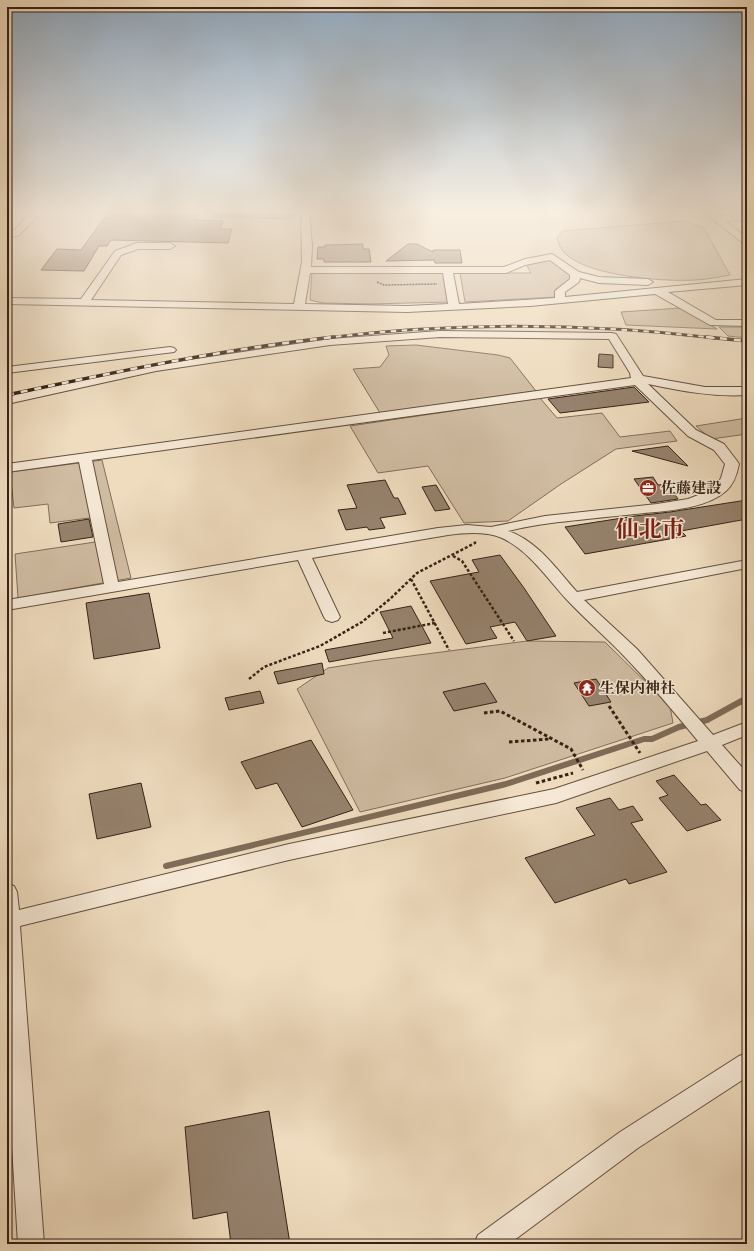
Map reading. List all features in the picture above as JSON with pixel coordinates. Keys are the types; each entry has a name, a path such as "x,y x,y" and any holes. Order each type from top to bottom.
{"street":[{"path":"84,302 107,268"},
{"path":"299,306 305,270 506,270 509,268"},
{"path":"567,268 575,274 599,280 625,282 665,282 690,286"},
{"path":"448,270 454,307"},
{"path":"560,301 560,291 575,280 575,274"},
{"path":"7,301 407,309 560,301 690,286 747,282"},
{"path":"656,290 714,323 747,323"},
{"path":"7,400 156,368 208,359 330,342 440,334 612,336 638,379 692,433 719,447 732,464 729,478 720,490 702,500 515,524 491,531"},
{"path":"7,370 170,350"},
{"path":"7,468 638,379 699,391 721,393 747,390"},
{"path":"85,458 112,587"},
{"path":"7,605 428,534 470,529 491,531 505,535 522,543 539,558 574,597 630,652 694,722 710,743 747,785"},
{"path":"303,555 332,617"},
{"path":"574,597 747,564"},
{"path":"8,920 289,852 556,796 686,753 747,728"},
{"path":"7,892 31,1244"},
{"path":"487,1244 629,1140 747,1064"}],"path":[{"path":"375,270 377,282 384,285 450,284"},
{"path":"249,679 264,667 320,646 362,622 417,573 453,556 475,543 470,529"},
{"path":"453,556 462,561 514,642"},
{"path":"411,579 449,650"},
{"path":"383,633 435,623"},
{"path":"609,706 640,754"},
{"path":"484,713 500,711 571,750 576,756 583,770"},
{"path":"509,742 551,739"}],"shaded area":[{"path":"528,268 562,268 569,274 571,279 556,289 557,297 465,302 460,273 531,273"},
{"path":"594,268 726,268 730,275 703,280 663,280 602,271"},
{"path":"312,272 443,273 449,302 370,304 323,303 310,300"},
{"path":"681,308 717,329 626,325 621,312"},
{"path":"719,327 747,327 747,338 728,336"},
{"path":"416,345 498,355 510,358 536,391 380,413 353,369 380,367 389,355 386,346"},
{"path":"540,398 557,418 602,413 620,437 670,431 677,441 616,449 561,484 508,521 464,523 428,466 378,473 350,426"},
{"path":"747,418 747,434 711,439 696,426"},
{"path":"102,460 131,578 18,598 15,554 102,541 97,517 50,523 48,504 14,508 10,472"},
{"path":"527,641 605,642 670,706 673,723 505,778 360,812 297,689 328,668"}],"building":[{"path":"42,268 86,268 84,271 41,270"},
{"path":"599,354 613,355 613,368 598,367"},
{"path":"634,387 649,402 560,413 548,399"},
{"path":"668,446 688,466 632,451"},
{"path":"653,477 658,485 667,484 678,499 651,503 634,479"},
{"path":"385,480 394,498 398,498 406,514 380,518 385,528 369,530 367,527 346,530 338,510 357,508 347,485"},
{"path":"436,485 450,509 435,511 422,487"},
{"path":"747,500 747,519 681,531 686,536 585,554 565,527 635,516"},
{"path":"89,519 93,537 61,542 58,524"},
{"path":"500,555 556,636 527,641 515,622 490,627 497,638 466,644 430,581 479,572 472,560"},
{"path":"149,593 160,648 94,659 86,603"},
{"path":"411,606 431,643 329,662 325,650 393,638 380,612"},
{"path":"322,663 324,674 278,684 274,672"},
{"path":"596,679 611,702 589,706 574,683"},
{"path":"485,683 497,702 454,711 443,692"},
{"path":"260,691 264,703 229,710 225,698"},
{"path":"311,740 353,810 302,827 277,783 256,789 241,762"},
{"path":"674,775 701,805 706,804 721,820 687,831 659,798 668,795 656,781"},
{"path":"141,783 151,827 97,839 89,794"},
{"path":"610,798 619,810 633,806 643,820 631,823 667,872 629,884 626,879 555,903 525,858 595,835 576,808"},
{"path":"269,1111 290,1244 231,1244 227,1212 193,1219 185,1127"}],"waterway":[{"path":"166,866 506,784 644,739 652,739 679,727 707,720 747,698"}],"railway":[{"path":"330,338 423,329 520,326 618,329 715,338"},
{"path":"330,338 334,337"},
{"path":"706,337 747,341"},
{"path":"325,338 330,338"},
{"path":"7,395 211,355 330,338"}],"place":[{"name":"佐藤建設","path":"648,488"},
{"name":"生保内神社","path":"587,688"}],"district":[{"name":"仙北市","path":"650,529"}]}
